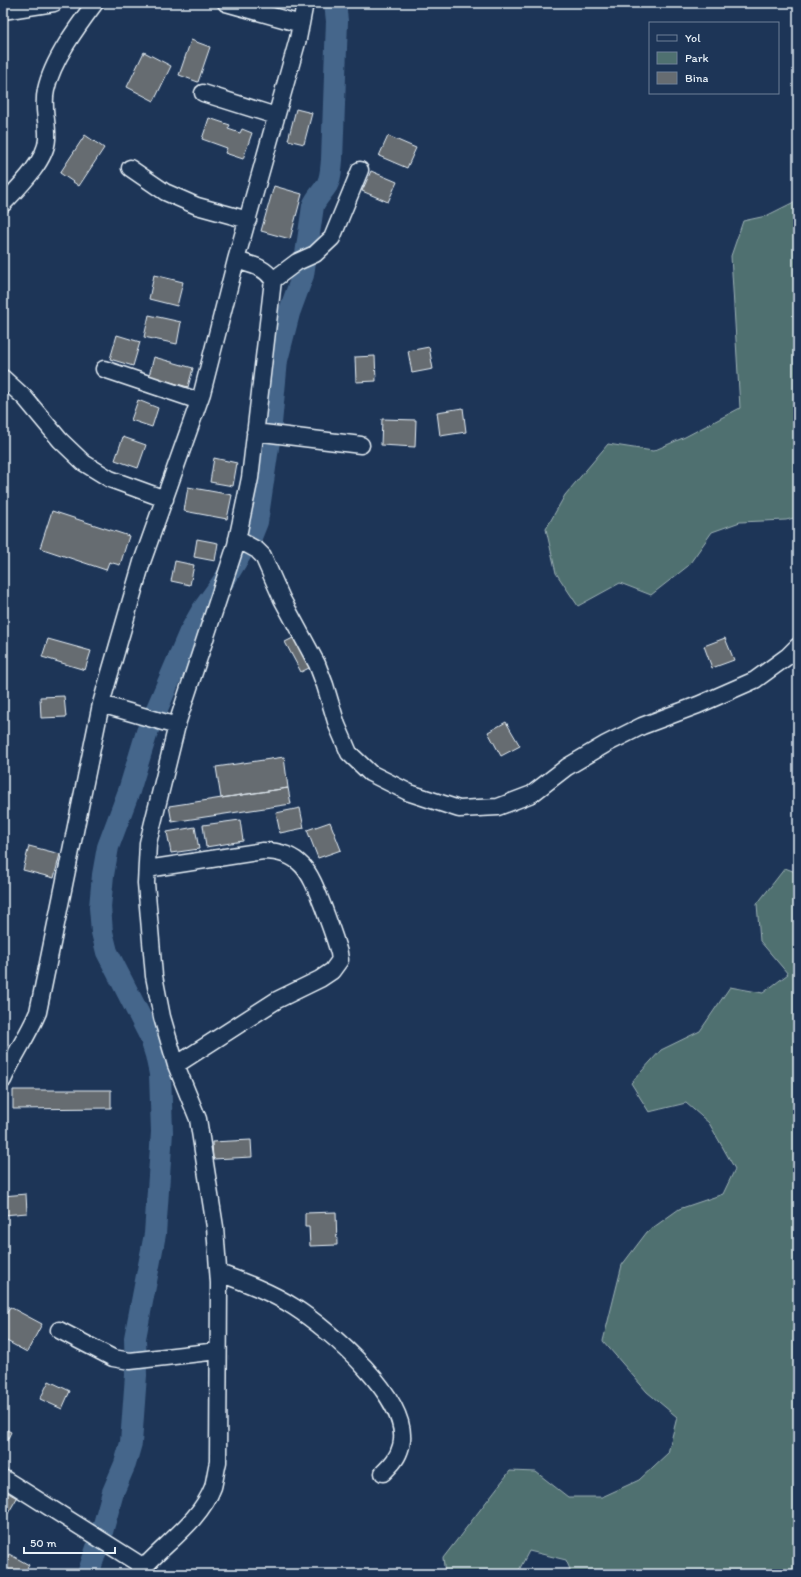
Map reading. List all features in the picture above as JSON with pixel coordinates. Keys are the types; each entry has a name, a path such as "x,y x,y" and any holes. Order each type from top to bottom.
{"street":[{"path":"3,11 54,3"},
{"path":"3,204 28,177 41,156 47,141 44,103 46,89 56,63 71,36 95,3"},
{"path":"226,3 301,24"},
{"path":"3,1080 38,1012 101,704 142,562 199,401 301,24 305,3"},
{"path":"203,93 276,116"},
{"path":"130,168 164,192 197,206 248,220"},
{"path":"273,280 297,262 315,254 332,238 360,170"},
{"path":"4,1478 141,1570 193,1518 204,1504 213,1487 218,1462 219,1273 215,1227 198,1119 176,1064 162,1018 154,976 146,883 148,843 177,726 237,539 250,478 273,280 262,268 236,260"},
{"path":"104,369 199,401"},
{"path":"3,378 25,398 60,440 84,463 110,479 165,498"},
{"path":"255,432 361,445"},
{"path":"237,539 257,550 263,556 282,598 317,664 325,685 336,725 349,753 370,773 410,793 459,809 498,808 532,794 567,768 606,744 642,726 698,705 755,680 788,656 798,646"},
{"path":"101,704 177,726"},
{"path":"147,869 263,851 282,852 292,856 302,865 312,878 339,953 340,960 338,964 326,975 277,1000 176,1064"},
{"path":"219,1273 248,1284 294,1307 331,1335 362,1365 383,1390 394,1407 401,1425 402,1444 396,1460 383,1473"},
{"path":"59,1330 113,1358 130,1361 218,1351"}],"green space":[{"path":"798,200 798,517 786,520 740,522 712,532 688,566 651,595 620,583 578,606 556,573 546,529 565,495 608,444 653,451 685,437 740,408 731,256 743,221 766,216"},
{"path":"785,868 798,873 798,1574 572,1574 566,1560 529,1551 517,1574 445,1574 443,1558 510,1471 536,1472 568,1497 602,1497 639,1480 668,1453 677,1417 647,1392 603,1341 622,1265 647,1232 679,1209 723,1194 735,1169 709,1123 686,1103 649,1112 631,1083 661,1050 700,1031 730,987 763,993 788,974 760,941 757,904"}],"building":[{"path":"191,40 210,47 198,82 179,75"},
{"path":"144,52 171,66 154,101 127,87"},
{"path":"296,109 312,113 304,144 288,140"},
{"path":"209,118 230,125 228,129 240,133 242,129 252,133 243,159 225,153 227,148 202,139"},
{"path":"85,135 104,148 79,186 60,173"},
{"path":"388,136 416,148 407,168 379,156"},
{"path":"371,171 397,182 388,202 362,191"},
{"path":"274,186 302,194 290,239 261,231"},
{"path":"154,275 183,282 177,306 149,299"},
{"path":"149,315 181,322 177,344 144,337"},
{"path":"117,335 140,342 133,366 110,359"},
{"path":"429,347 433,369 412,373 408,351"},
{"path":"375,356 376,381 356,382 355,357"},
{"path":"154,357 193,368 188,387 149,376"},
{"path":"138,400 158,408 152,427 131,420"},
{"path":"463,408 466,432 440,436 437,412"},
{"path":"382,419 416,420 415,447 381,445"},
{"path":"123,437 146,445 138,468 115,460"},
{"path":"214,458 237,463 233,486 210,482"},
{"path":"188,487 232,495 227,519 184,511"},
{"path":"52,511 129,536 120,565 109,562 106,570 40,548"},
{"path":"197,539 218,543 215,561 194,557"},
{"path":"175,561 194,565 190,585 171,581"},
{"path":"297,636 313,666 301,672 285,642"},
{"path":"725,638 734,660 712,668 704,646"},
{"path":"48,639 91,651 85,670 42,657"},
{"path":"64,696 66,717 41,718 40,697"},
{"path":"506,722 520,746 501,756 488,732"},
{"path":"284,757 288,788 221,798 216,767"},
{"path":"288,788 291,804 172,822 169,806"},
{"path":"300,808 304,828 280,833 276,813"},
{"path":"240,820 243,841 206,847 203,825"},
{"path":"330,822 341,850 318,858 307,830"},
{"path":"195,827 199,849 171,853 167,832"},
{"path":"29,846 60,854 54,878 23,870"},
{"path":"13,1090 111,1090 111,1108 13,1109"},
{"path":"251,1140 252,1157 213,1159 212,1142"},
{"path":"26,1194 27,1213 3,1215 3,1196"},
{"path":"336,1212 337,1245 310,1246 309,1227 305,1227 305,1213"},
{"path":"10,1307 42,1324 27,1352 3,1339 3,1320"},
{"path":"49,1381 70,1391 62,1409 40,1399"},
{"path":"3,1428 11,1432 3,1449"},
{"path":"3,1490 17,1498 3,1522"},
{"path":"9,1554 29,1565 24,1574 3,1574 3,1564"}],"waterway":[{"path":"88,1574 100,1539 113,1492 125,1464 131,1443 136,1375 135,1338 155,1234 162,1132 160,1074 156,1055 150,1036 107,952 102,932 100,907 103,875 108,847 129,791 147,732 189,634 202,611 225,579 251,537 257,522 270,434 277,360 289,313 303,275 313,206 327,185 331,173 337,21 335,3"}]}
